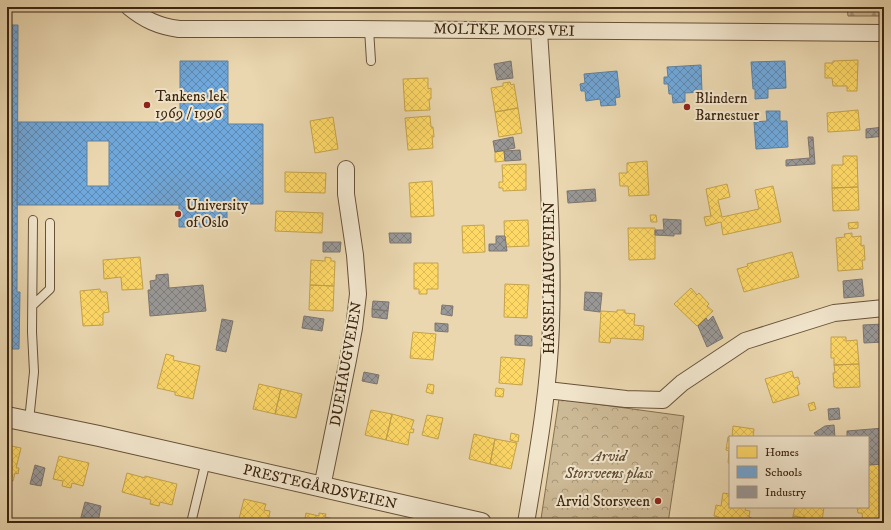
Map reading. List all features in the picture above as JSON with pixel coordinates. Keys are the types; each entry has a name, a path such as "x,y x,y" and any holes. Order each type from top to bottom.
{"street":[{"name":"MOLTKE MOES VEI","path":"129,7 141,16 162,27 179,29 884,33"},
{"name":"HASSELHAUGVEIEN","path":"526,523 547,390 551,326 551,214 539,31"},
{"name":"DUEHAUGVEIEN","path":"322,487 351,347 358,294 355,255 346,194 346,169"},
{"path":"547,390 626,399 663,400 682,383 745,341 834,313 884,308"},
{"name":"PRESTEGÅRDSVEIEN","path":"7,417 481,523"}],"lane":[{"path":"369,29 371,61"},
{"path":"29,421 34,372 32,305 33,220"},
{"path":"32,305 50,289 50,223"},
{"path":"191,523 206,461"}],"green space":[{"path":"847,7 884,7 882,16 848,16"},
{"name":"Arvid Storsveens plass","path":"559,399 684,416 668,523 568,523 541,519"}],"building: Homes":[{"path":"858,60 857,91 847,91 847,86 833,86 832,78 825,78 825,63 833,63 833,61"},
{"path":"428,78 428,89 431,88 431,99 429,99 430,110 405,111 403,79"},
{"path":"510,82 511,85 514,84 518,108 495,112 491,88 503,86 503,83"},
{"path":"518,108 522,133 499,137 495,112"},
{"path":"858,110 860,130 828,132 827,113"},
{"path":"430,116 434,137 432,137 433,148 408,150 405,118"},
{"path":"333,117 338,149 315,153 310,121"},
{"path":"504,151 505,161 495,162 495,152"},
{"path":"843,156 857,156 858,187 832,188 832,165 843,165"},
{"path":"647,161 649,195 629,196 628,186 620,186 619,173 627,173 627,163"},
{"path":"526,164 526,190 503,191 503,188 499,188 499,182 503,182 502,165"},
{"path":"285,172 326,173 325,193 285,192"},
{"path":"432,181 434,216 411,217 409,183"},
{"path":"727,184 730,197 718,200 722,217 759,209 755,190 773,186 781,222 723,235 721,222 706,226 704,217 711,216 706,189"},
{"path":"858,187 859,210 833,211 832,188"},
{"path":"276,211 323,213 322,233 275,231"},
{"path":"650,215 656,215 657,222 651,222"},
{"path":"528,220 529,246 505,247 504,221"},
{"path":"858,222 858,228 849,229 848,223"},
{"path":"484,225 485,252 463,253 462,226"},
{"path":"628,228 655,228 655,259 629,260"},
{"path":"852,233 852,237 861,236 861,246 864,245 865,260 862,260 863,269 838,271 836,238 845,237 844,234"},
{"path":"792,252 799,277 744,292 737,269 748,266 747,264"},
{"path":"140,257 143,289 122,290 121,277 104,279 103,260"},
{"path":"325,257 331,258 331,261 335,261 334,286 310,285 311,260 325,261"},
{"path":"414,263 438,263 438,289 427,289 427,294 419,294 419,289 414,289"},
{"path":"505,284 529,285 527,318 504,317"},
{"path":"310,285 334,286 333,311 309,310"},
{"path":"691,288 697,295 699,293 709,304 707,306 713,311 697,326 674,304"},
{"path":"100,289 101,292 107,292 109,312 103,313 103,325 83,326 80,291"},
{"path":"617,310 625,310 625,313 635,314 634,325 644,326 643,340 611,338 610,343 599,342 601,311 617,312"},
{"path":"413,332 436,334 433,360 410,358"},
{"path":"831,337 846,337 846,341 857,340 859,364 834,365 834,358 831,358"},
{"path":"166,354 174,356 173,360 200,366 193,399 175,395 175,392 157,388"},
{"path":"501,357 525,359 522,385 499,383"},
{"path":"859,364 860,387 834,387 834,365"},
{"path":"792,371 794,378 798,377 800,384 797,386 799,395 773,403 765,379"},
{"path":"259,384 281,389 275,414 253,409"},
{"path":"428,384 434,385 433,394 426,392"},
{"path":"496,388 504,389 503,397 495,396"},
{"path":"281,389 302,394 296,418 275,414"},
{"path":"814,402 816,409 810,411 808,404"},
{"path":"371,410 392,414 386,440 365,435"},
{"path":"392,414 414,420 411,429 414,429 413,433 410,432 408,445 386,440"},
{"path":"427,415 443,418 438,439 422,435"},
{"path":"733,426 754,429 753,436 732,436"},
{"path":"511,433 519,435 518,442 510,440"},
{"path":"474,434 495,439 490,464 469,459"},
{"path":"728,437 729,451 726,450"},
{"path":"495,439 517,443 511,469 490,464"},
{"path":"7,445 21,448 16,468 19,468 18,474 15,473 13,481 7,479"},
{"path":"59,456 89,463 83,486 72,483 71,488 62,486 63,481 53,479"},
{"path":"884,464 884,522 863,523 862,513 858,513 857,508 869,508 869,465"},
{"path":"127,473 177,484 172,505 160,502 159,506 150,504 151,500 122,492"},
{"path":"723,493 729,494 729,508 746,508 745,510 750,511 749,517 752,518 751,523 718,523 719,517 714,516 716,505 721,506"},
{"path":"244,499 266,504 264,510 270,511 268,523 238,523"},
{"path":"795,508 824,508 822,521 793,516"},
{"path":"306,513 319,516 319,513 326,514 325,517 338,520 337,523 304,523"},
{"path":"793,516 822,521 821,523 792,523"}],"building: Schools":[{"path":"347,7 347,9 180,8"},
{"path":"7,25 18,25 17,292 20,292 19,349 7,349"},
{"path":"180,61 228,61 228,124 263,124 263,204 227,204 227,227 179,227 179,205 17,205 18,122 180,122","holes":["87,141 109,141 109,186 87,186"]},
{"path":"785,61 786,88 768,89 768,98 755,99 751,62"},
{"path":"701,65 702,92 685,93 685,102 673,103 672,94 669,94 668,84 664,84 664,77 668,77 667,67"},
{"path":"617,71 620,97 615,98 616,105 601,106 600,99 586,101 585,91 581,91 580,84 585,83 584,74"},
{"path":"766,111 780,111 780,121 787,121 788,147 756,149 754,122 767,121"}],"building: Industry":[{"path":"511,61 513,78 497,80 494,64"},
{"path":"884,127 884,136 866,138 866,129"},
{"path":"513,137 515,148 495,152 493,141"},
{"path":"808,137 813,137 815,164 786,166 786,160 810,158"},
{"path":"520,150 521,160 505,161 504,151"},
{"path":"595,189 596,201 568,203 567,191"},
{"path":"663,219 681,220 681,234 674,234 674,236 655,235 655,230 664,230"},
{"path":"389,233 411,233 411,243 390,243"},
{"path":"496,236 505,236 507,251 489,251 489,244 496,244"},
{"path":"323,242 341,242 340,252 323,252"},
{"path":"168,274 169,288 203,285 206,311 150,316 148,290 151,290 150,281 156,280 156,275"},
{"path":"862,279 864,296 844,298 843,281"},
{"path":"585,292 602,293 600,312 584,310"},
{"path":"373,301 389,302 388,311 372,309"},
{"path":"442,305 453,306 452,316 441,314"},
{"path":"372,309 388,311 387,319 372,317"},
{"path":"304,316 324,319 322,331 302,328"},
{"path":"713,316 723,338 707,347 698,326 706,318 708,321"},
{"path":"222,319 233,321 226,352 216,350"},
{"path":"435,323 448,324 448,332 435,331"},
{"path":"883,324 884,342 864,343 863,325"},
{"path":"515,335 532,336 532,346 515,345"},
{"path":"364,372 379,375 377,384 362,381"},
{"path":"839,408 840,419 829,420 828,409"},
{"path":"834,425 835,436 816,436 814,433 825,426"},
{"path":"884,428 884,464 869,465 869,436 847,436 847,431"},
{"path":"35,465 45,468 41,486 30,484"},
{"path":"85,502 101,506 98,523 80,521"}],"place":[{"name":"Tankens lek 1969 / 1996","path":"147,105"},
{"name":"Blindern Barnestuer","path":"687,107"},
{"name":"University of Oslo","path":"178,214"},
{"name":"Arvid Storsveen","path":"658,501"}]}
